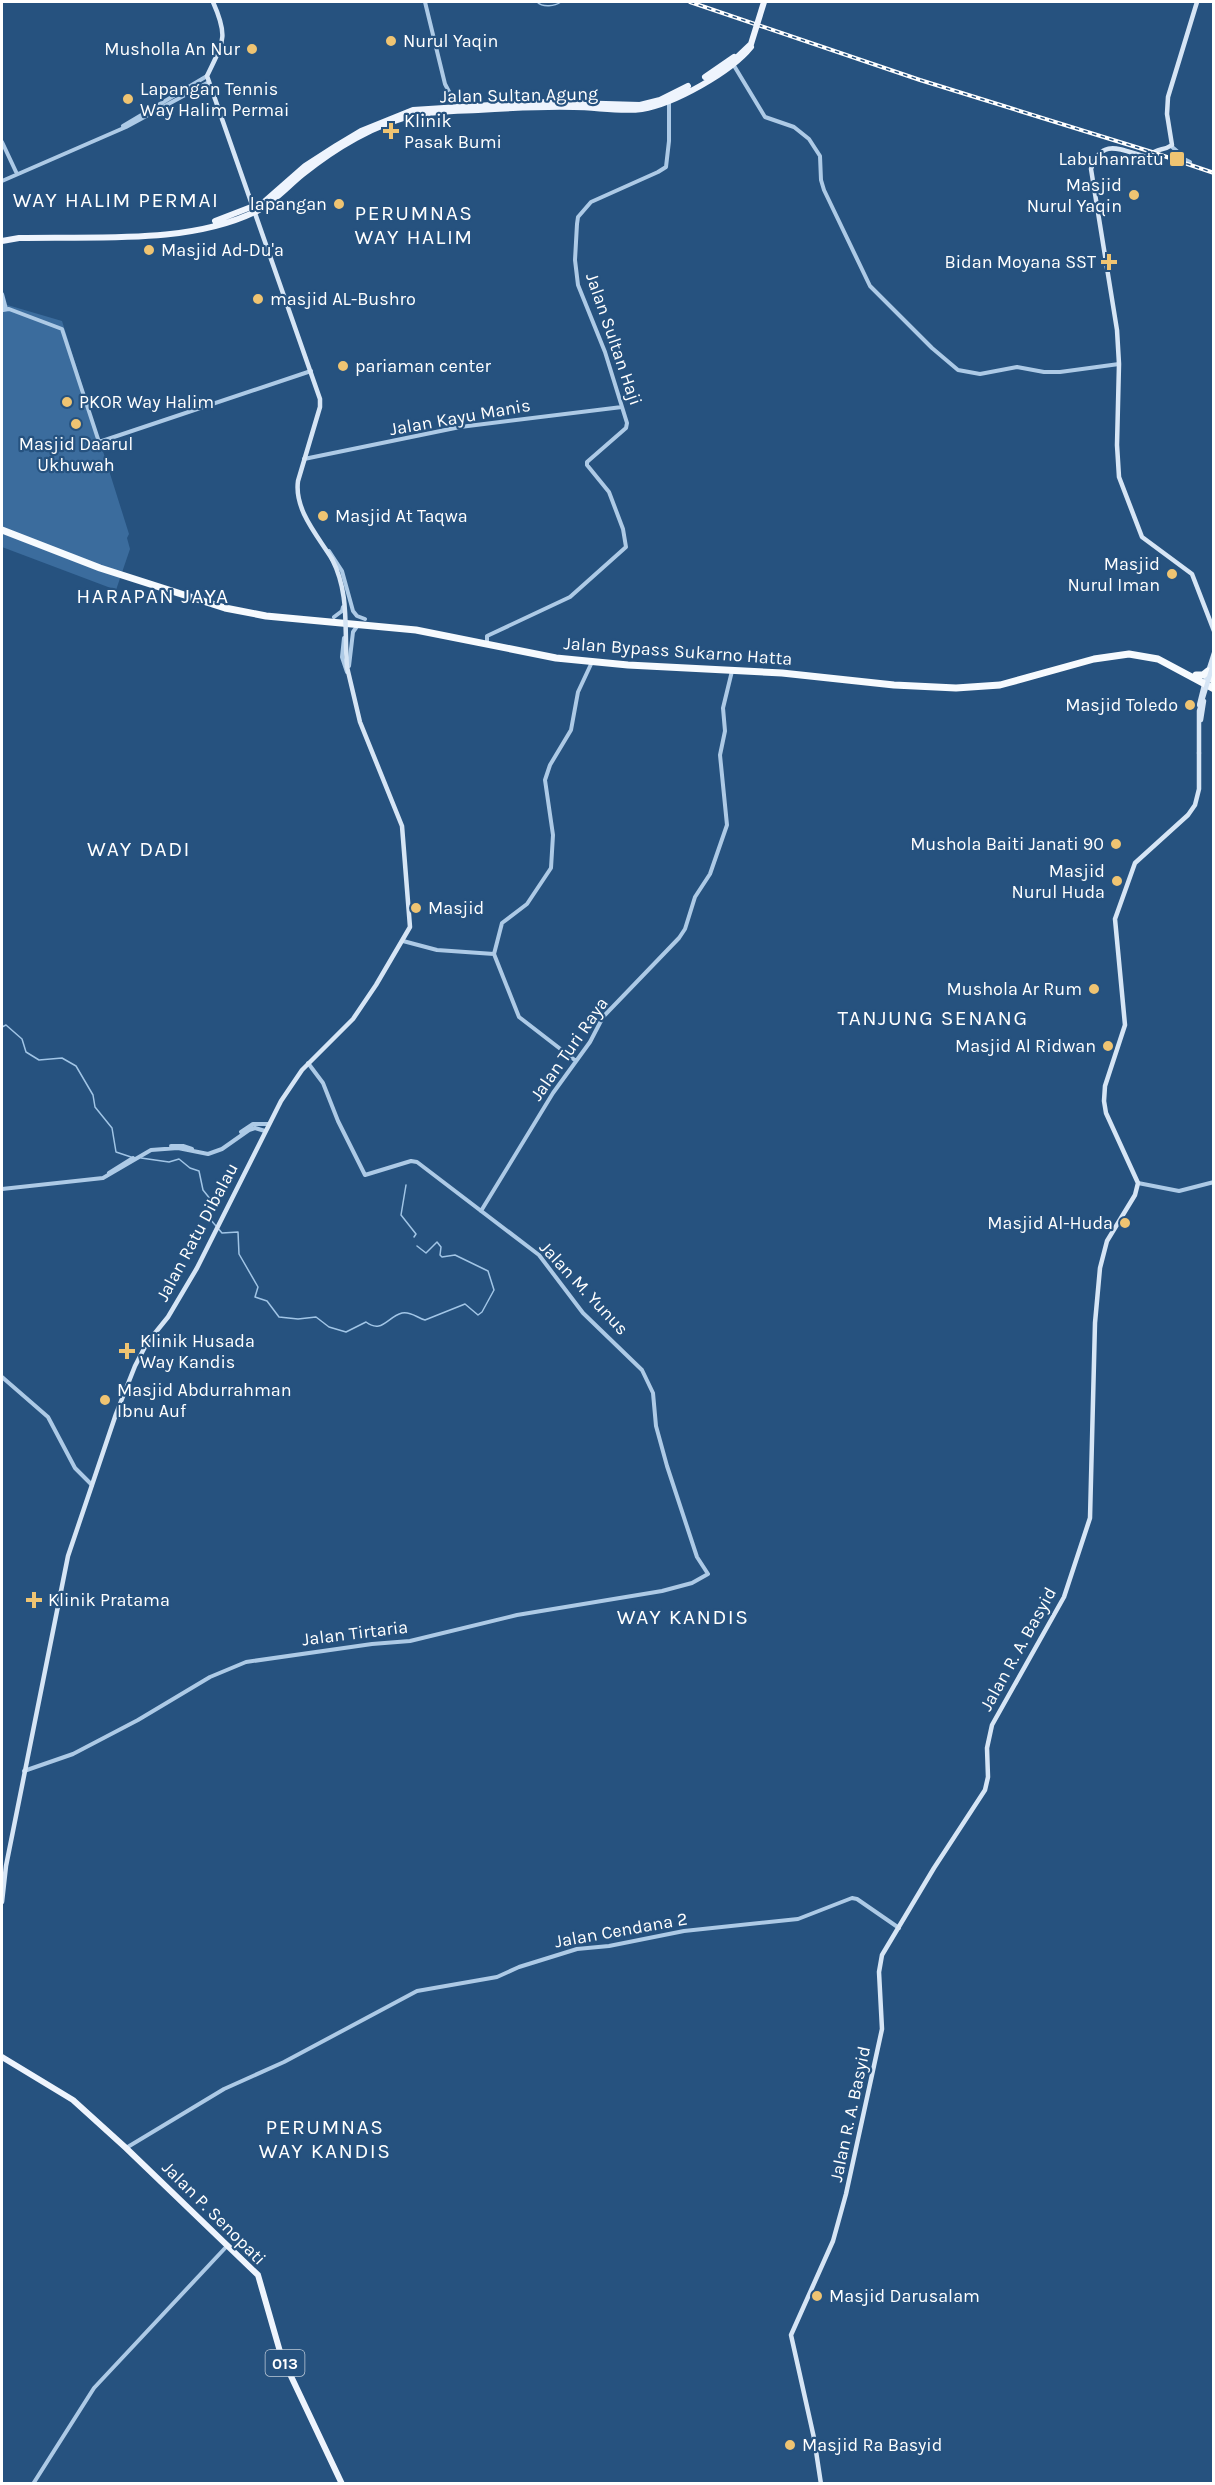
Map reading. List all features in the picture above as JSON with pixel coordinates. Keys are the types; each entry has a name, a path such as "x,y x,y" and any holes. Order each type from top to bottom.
{"highway":[{"name":"Jalan Bypass Sukarno Hatta","path":"2,528 80,561 185,593 218,606 250,613 363,622 592,662 663,668 732,670 958,688 1000,685 1080,661"},
{"name":"Jalan Bypass Sukarno Hatta","path":"363,622 487,641 546,653 625,662 779,669 906,682 961,685 998,682 1080,661 1122,654 1147,655 1209,684"},
{"path":"1195,677 1203,675 1209,684"}],"main road":[{"path":"208,79 224,34 223,24 213,2"},
{"path":"728,65 750,43 763,2"},
{"name":"Jalan Sultan Agung","path":"563,104 636,110 669,100 728,65 747,44 763,2"},
{"path":"1197,2 1168,97 1167,114 1173,142 1171,146 1156,149 1147,157 1118,148 1106,149 1098,156 1091,169 1115,314 1119,364 1118,468 1124,492 1145,540 1192,574 1214,638"},
{"name":"Jalan Sultan Agung","path":"438,109 563,104 646,104 669,96 728,65"},
{"name":"Jalan Ratu Dibalau","path":"2,1902 6,1866 63,1576 116,1414 140,1356 188,1283 268,1124 294,1081 308,1063 353,1018 403,941 411,921 402,826 362,728 347,667 345,600 341,579 332,559 314,533 298,497 298,481 320,407 320,399 208,79"},
{"name":"Jalan Sultan Agung","path":"2,239 136,236 210,227 266,206 294,179 374,130 404,118 456,105 501,106"},
{"path":"1199,761 1201,717 1214,653"},
{"path":"1138,1183 1108,1117 1104,1101 1105,1086 1125,1025 1114,922 1136,864 1188,815 1195,805 1199,789 1200,711 1214,661"},
{"name":"Jalan R. A. Basyid","path":"821,2484 814,2438 791,2336 833,2241 846,2194 882,2029 880,1965 882,1955 934,1868 985,1790 988,1777 987,1748 992,1725 1064,1597 1082,1546 1090,1518 1095,1323 1100,1268 1107,1241 1135,1195 1138,1183"},
{"name":"Jalan P. Senopati","path":"2,2057 67,2095 126,2148 259,2277 281,2355 342,2484"}],"street":[{"path":"425,2 445,84 456,105"},
{"path":"728,65 765,117 801,131 818,153 822,185 868,284 953,366 974,375 1017,367 1052,372 1119,364"},
{"path":"2,181 122,126 126,127 208,79"},
{"name":"Jalan Sultan Haji","path":"487,641 487,636 570,597 625,549 623,530 609,492 603,482 588,469 587,462 626,428 627,423 603,346 578,285 575,260 577,224 578,217 591,202 666,167 669,141 669,100"},
{"path":"2,142 17,174"},
{"path":"1171,146 1178,152 1178,156 1190,162"},
{"path":"2,294 5,309"},
{"path":"2,304 5,309 60,327 64,333 99,442 310,371"},
{"name":"Jalan Kayu Manis","path":"304,459 460,427 622,406"},
{"path":"326,549 334,556 342,571 351,608 363,622 355,627 353,632 349,662 350,679"},
{"path":"326,549 336,574 343,609 348,612 351,608"},
{"path":"343,609 335,619 346,631"},
{"path":"346,631 350,629 353,632"},
{"path":"346,631 342,657 350,679"},
{"path":"576,1061 539,1034 515,1011 494,954 501,923 527,904 551,868 553,835 545,780 550,765 571,729 578,692 592,662"},
{"name":"Jalan Turi Raya","path":"480,1211 590,1042 606,1013 682,934 695,897 710,874 727,825 720,755 725,731 723,708 732,670"},
{"path":"403,941 437,950 494,954"},
{"name":"Jalan M. Yunus","path":"308,1063 323,1083 364,1175 414,1160 541,1257 583,1313 628,1355 646,1377 653,1394 656,1426 667,1466 697,1557 708,1574"},
{"path":"2,1189 100,1178 112,1174 150,1148 172,1146 208,1152 225,1145 251,1125 268,1124"},
{"path":"136,1158 151,1150 182,1149 198,1154 208,1154 222,1149 249,1130 257,1128 265,1131"},
{"path":"1138,1183 1179,1191 1214,1182"},
{"path":"2,1377 48,1417 75,1468 92,1485"},
{"name":"Jalan Tirtaria","path":"24,1770 73,1754 129,1725 210,1677 246,1662 355,1646 410,1641 517,1616 662,1591 692,1583 708,1574"},
{"name":"Jalan Cendana 2","path":"126,2148 224,2089 284,2062 417,1991 497,1977 519,1967 577,1949 609,1946 684,1931 798,1919 852,1898 857,1899 899,1928"},
{"path":"33,2484 94,2388 228,2246"}],"shaded area":[{"name":"PKOR Way Halim","path":"2,298 4,304 62,321 129,534 127,538 130,549 116,590 2,547"}],"waterway":[{"path":"537,2 549,6 561,2"},
{"path":"2,1027 6,1025 22,1039 26,1052 39,1060 62,1058 76,1066 93,1095 95,1107 112,1128 116,1152 131,1157"},
{"path":"141,1158 169,1162 179,1159 190,1168 199,1171 203,1190 211,1200 210,1219 222,1233 238,1232 239,1254 258,1287 255,1297 267,1301 279,1317 298,1319 316,1317 329,1327 346,1332 366,1322 376,1326 380,1325 402,1313 425,1320 465,1304 478,1315 482,1312 494,1290 488,1271 455,1255 442,1257 441,1247 437,1242 426,1253 417,1246"},
{"path":"406,1185 401,1215 416,1234 414,1237"}],"railway":[{"path":"690,2 920,80 1214,173"}],"place":[{"name":"Nurul Yaqin","path":"391,41"},
{"name":"Musholla An Nur","path":"252,49"},
{"name":"Lapangan Tennis Way Halim Permai","path":"128,99"},
{"name":"Klinik Pasak Bumi","path":"391,131"},
{"name":"Labuhanratu","path":"1177,159"},
{"name":"Masjid Nurul Yaqin","path":"1134,195"},
{"name":"lapangan","path":"339,204"},
{"name":"Masjid Ad-Du'a","path":"149,250"},
{"name":"Bidan Moyana SST","path":"1109,262"},
{"name":"masjid AL-Bushro","path":"258,299"},
{"name":"pariaman center","path":"343,366"},
{"name":"PKOR Way Halim","path":"67,402"},
{"name":"Masjid Daarul Ukhuwah","path":"76,424"},
{"name":"Masjid At Taqwa","path":"323,516"},
{"name":"Masjid Nurul Iman","path":"1172,574"},
{"name":"Masjid Toledo","path":"1190,705"},
{"name":"Mushola Baiti Janati 90","path":"1116,844"},
{"name":"Masjid Nurul Huda","path":"1117,881"},
{"name":"Masjid","path":"416,908"},
{"name":"Mushola Ar Rum","path":"1094,989"},
{"name":"Masjid Al Ridwan","path":"1108,1046"},
{"name":"Masjid Al-Huda","path":"1125,1223"},
{"name":"Klinik Husada Way Kandis","path":"127,1351"},
{"name":"Masjid Abdurrahman Ibnu Auf","path":"105,1400"},
{"name":"Klinik Pratama","path":"34,1600"},
{"name":"Masjid Darusalam","path":"817,2296"},
{"name":"Masjid Ra Basyid","path":"790,2445"}],"district":[{"name":"WAY HALIM PERMAI","path":"116,200"},
{"name":"PERUMNAS WAY HALIM","path":"414,225"},
{"name":"HARAPAN JAYA","path":"153,596"},
{"name":"WAY DADI","path":"139,849"},
{"name":"TANJUNG SENANG","path":"933,1018"},
{"name":"WAY KANDIS","path":"683,1617"},
{"name":"PERUMNAS WAY KANDIS","path":"325,2139"}]}
